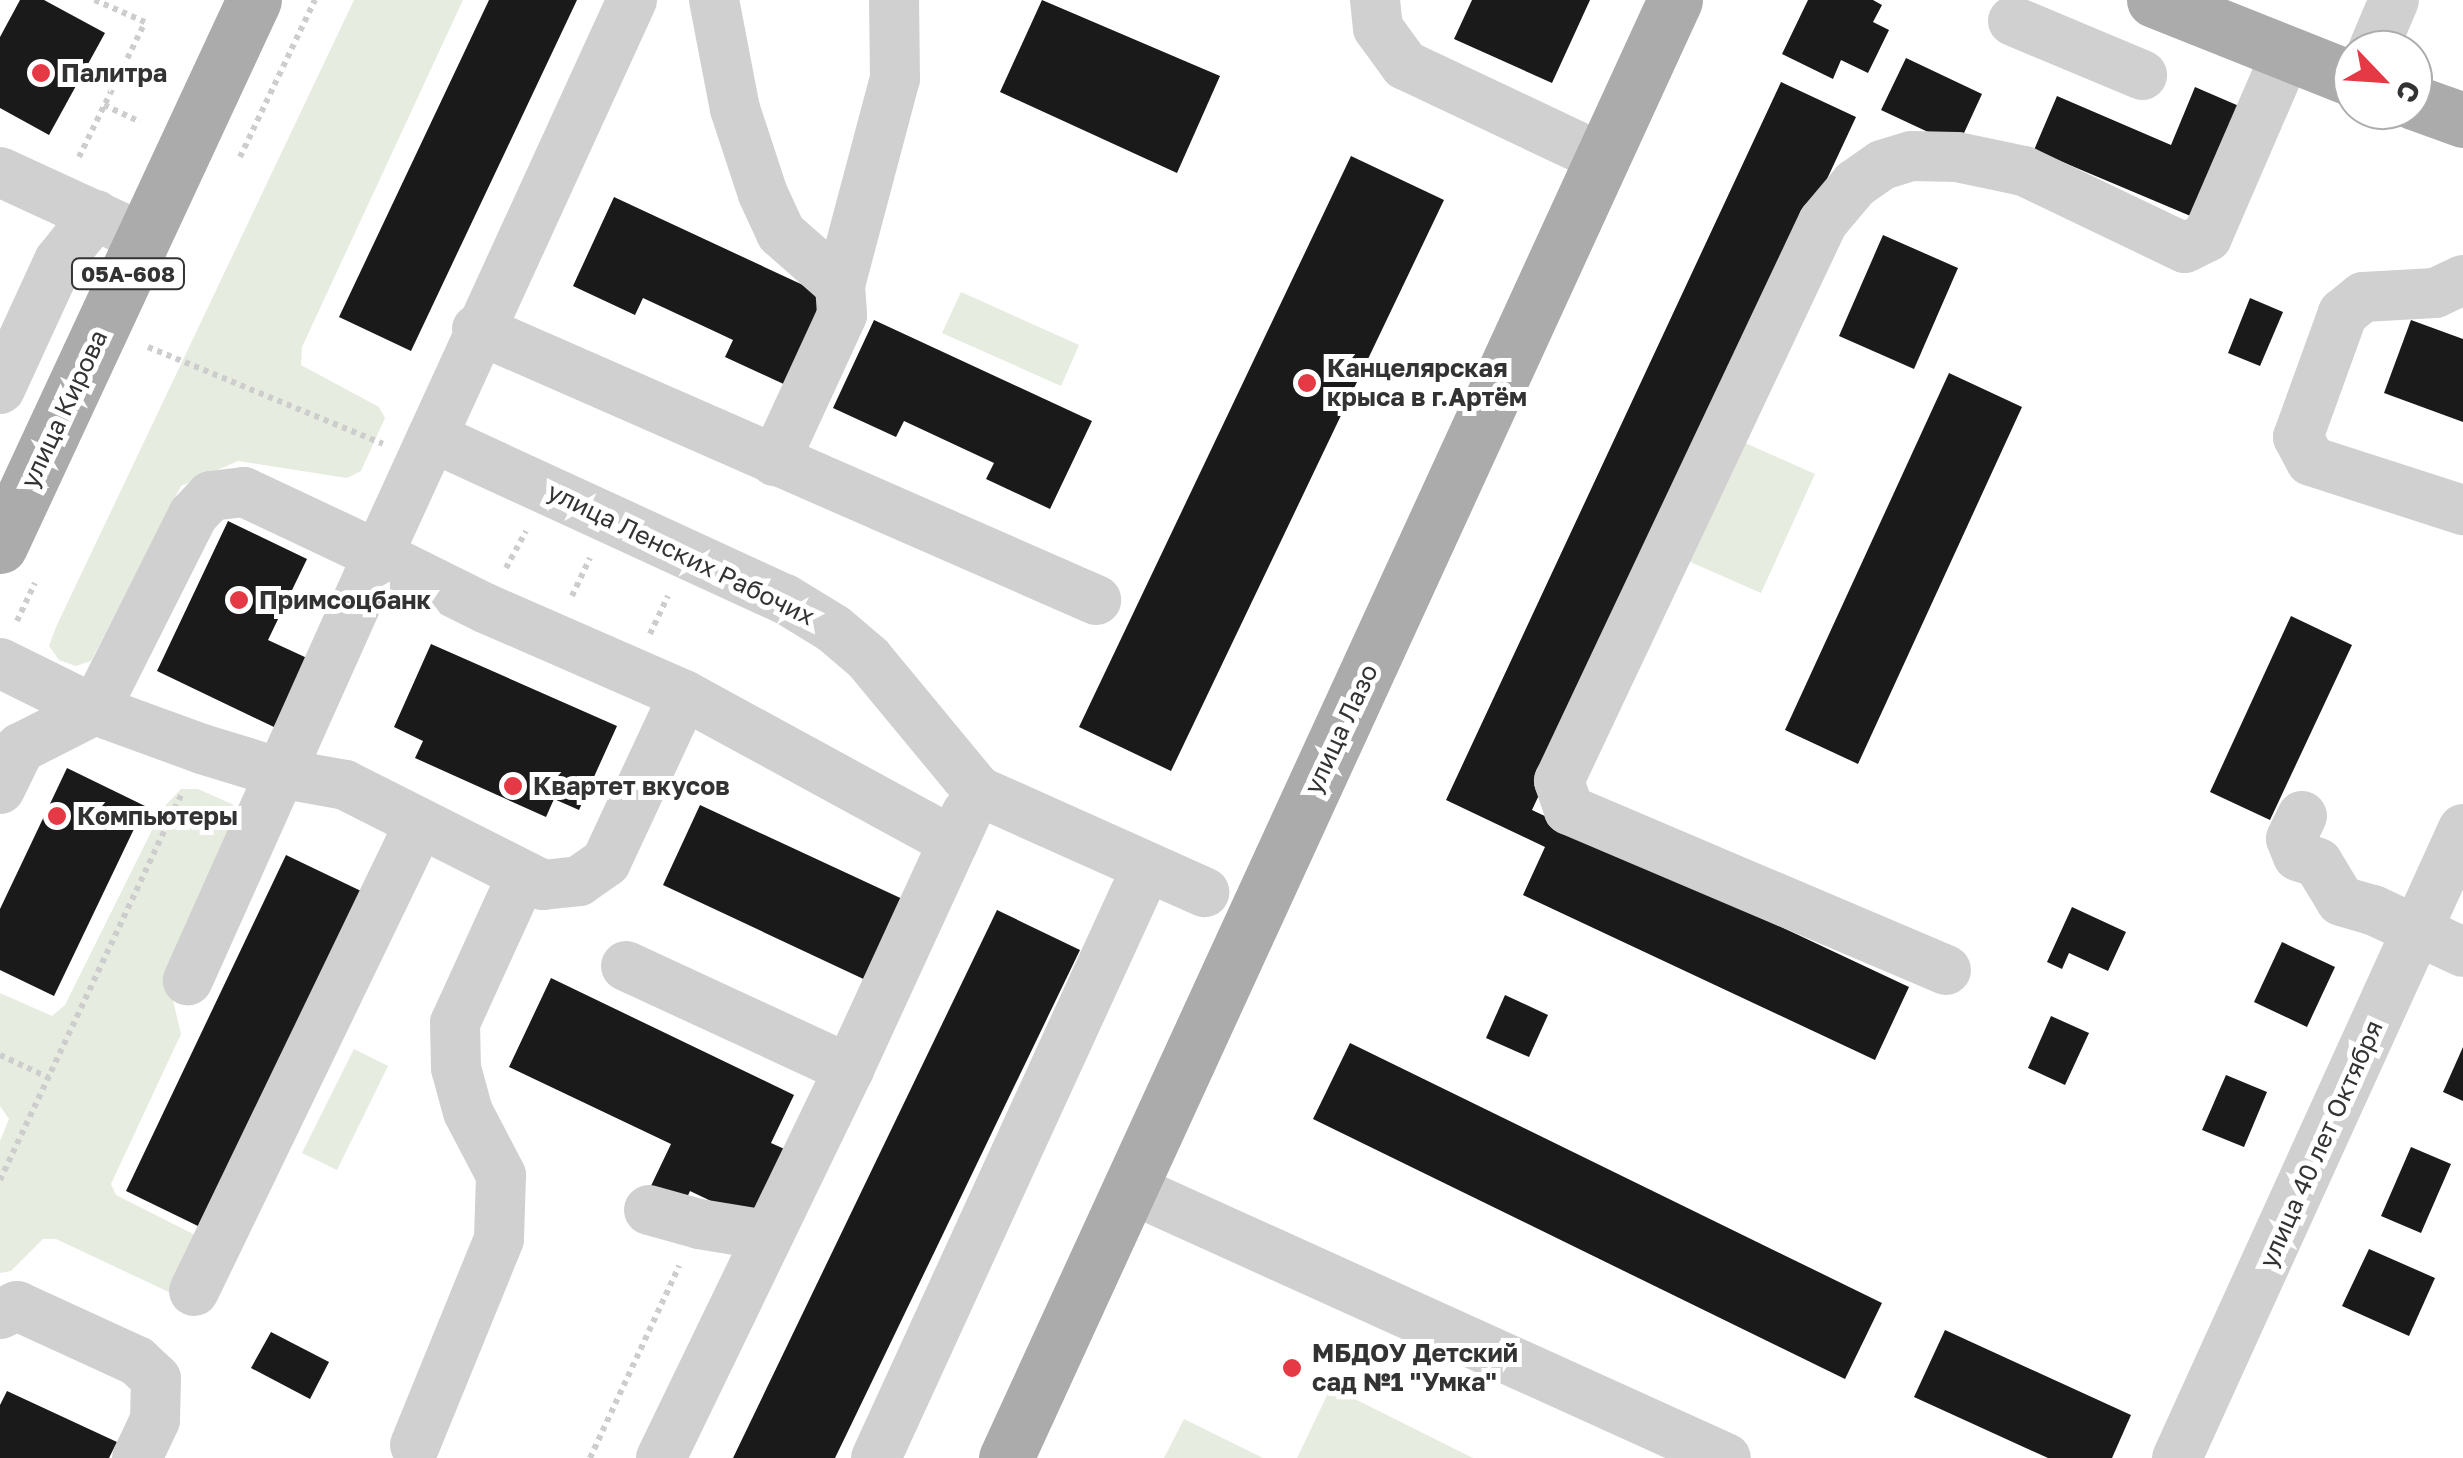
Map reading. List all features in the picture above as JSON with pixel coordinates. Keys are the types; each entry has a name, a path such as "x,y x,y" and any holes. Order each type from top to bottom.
{"main road":[{"name":"улица Кирова","path":"0,546 254,0"},
{"name":"улица Лазо","path":"1006,1458 1675,0"},
{"path":"2154,0 2333,71"},
{"path":"2433,109 2463,120"}],"street":[{"path":"188,980 284,774 478,329 632,0"},
{"path":"714,0 736,108 763,194 781,232 840,285"},
{"path":"776,461 842,315 840,285 894,79 894,0"},
{"path":"1375,0 1378,28 1405,65 1604,160"},
{"path":"2381,30 2394,0"},
{"path":"2012,21 2142,75"},
{"path":"1946,970 1569,810 1559,781 1824,222 1855,184 1882,164 1912,156 1957,157 2024,171 2185,248 2207,237 2287,52"},
{"path":"0,172 145,238"},
{"path":"0,389 59,260 78,207"},
{"path":"2463,280 2435,293 2363,297 2343,312 2298,437 2310,462 2463,510"},
{"path":"478,329 1096,600"},
{"name":"улица Ленских Рабочих","path":"427,448 611,516 785,599 834,629 868,658 978,790 1204,892"},
{"path":"0,789 20,748 95,710 192,515 211,496 244,492 485,608 684,694 954,842"},
{"path":"0,662 95,710 202,750 284,774 346,785 419,826 543,886 579,881 606,862 684,694"},
{"path":"660,1458 766,1234 850,1070 978,790"},
{"path":"2302,816 2291,839 2298,856 2318,863 2341,901 2463,952"},
{"path":"194,1291 419,826"},
{"name":"улица 40 лет Октября","path":"2177,1458 2463,830"},
{"path":"876,1458 1147,866"},
{"path":"415,1445 499,1239 501,1174 468,1112 456,1068 455,1022 505,868"},
{"path":"626,966 850,1070"},
{"path":"1129,1188 1726,1458"},
{"path":"649,1210 699,1224 766,1234"},
{"path":"0,1314 17,1306 137,1361 156,1379 155,1420 138,1458"}],"path":[{"path":"78,207 104,105 144,22 96,0"},
{"path":"104,105 140,122"},
{"path":"148,347 427,448"},
{"path":"485,608 548,490"},
{"path":"552,637 611,516"},
{"path":"631,674 688,554"},
{"path":"0,1180 202,750"},
{"path":"0,1055 48,1078"},
{"path":"590,1458 699,1224"}],"shaded area":[{"path":"354,0 463,0 302,347 301,365 379,407 385,418 361,471 347,478 238,461 181,486 91,661 76,666 59,660 49,646 56,627"},
{"path":"961,292 1079,345 1061,386 942,333"},
{"path":"1743,442 1815,474 1761,593 1688,561"},
{"path":"181,789 198,789 232,804 244,817 170,988 181,1034 111,1184 116,1195 203,1239 173,1294 56,1239 43,1239 11,1271 0,1273 0,1141 9,1119 0,1106 0,993 52,1016 65,1005 163,808"},
{"path":"354,1049 388,1066 337,1170 302,1153"},
{"path":"1331,1387 1473,1458 1297,1458"},
{"path":"1184,1419 1263,1458 1164,1458"}],"building":[{"name":"Палитра","path":"20,0 44,0 105,33 49,135 0,108 0,37"},
{"path":"489,0 577,0 411,351 339,317"},
{"path":"1042,0 1220,76 1177,173 1000,92"},
{"path":"1472,0 1590,0 1552,83 1454,39"},
{"path":"1808,0 1873,0 1882,5 1873,22 1889,30 1868,73 1841,60 1833,79 1782,54"},
{"path":"1906,58 1982,94 1958,146 1881,110"},
{"path":"1781,82 1856,117 1532,810 1909,987 1875,1060 1523,895 1545,847 1446,800"},
{"path":"2195,87 2246,109 2200,220 2034,150 2057,96 2171,145"},
{"path":"1351,156 1444,200 1171,771 1079,727"},
{"path":"614,197 831,298 790,387 725,357 733,340 643,298 635,315 573,286"},
{"path":"1883,235 1958,268 1914,369 1839,336"},
{"path":"2250,298 2283,312 2260,366 2228,353"},
{"path":"874,320 1092,421 1050,509 986,479 994,463 904,421 896,437 833,408"},
{"path":"2411,320 2463,339 2463,422 2384,393"},
{"path":"1949,373 2022,407 1858,764 1785,730"},
{"name":"Примсоцбанк","path":"228,521 307,559 268,640 307,658 274,727 157,671"},
{"path":"2291,616 2352,645 2270,820 2210,792"},
{"path":"431,644 617,726 579,810 554,799 546,817 415,758 423,741 394,727"},
{"path":"67,768 145,806 54,996 0,970 0,909"},
{"path":"700,805 909,902 872,983 663,885"},
{"path":"286,855 361,891 200,1227 126,1191"},
{"path":"2072,907 2126,932 2108,971 2069,953 2062,969 2047,962"},
{"path":"997,910 1080,950 835,1458 733,1458"},
{"path":"2282,942 2335,967 2307,1027 2254,1002"},
{"path":"551,978 794,1095 771,1143 789,1151 755,1222 690,1191 683,1206 649,1190 671,1144 509,1067"},
{"path":"1505,995 1548,1015 1529,1057 1486,1038"},
{"path":"2051,1016 2089,1033 2065,1085 2028,1068"},
{"path":"1350,1043 1882,1303 1845,1379 1313,1119"},
{"path":"2463,1047 2463,1101 2443,1092"},
{"path":"2226,1075 2267,1092 2244,1147 2202,1130"},
{"path":"2411,1147 2451,1164 2421,1233 2381,1216"},
{"path":"2369,1249 2435,1278 2409,1336 2342,1306"},
{"path":"1945,1330 2131,1415 2112,1458 2048,1458 1914,1397"},
{"path":"271,1332 329,1362 310,1399 251,1368"},
{"path":"7,1391 117,1442 109,1458 0,1458 0,1405"}],"place":[{"name":"Палитра","path":"41,73"},
{"name":"Канцелярская крыса в г.Артём","path":"1307,383"},
{"name":"Примсоцбанк","path":"239,600"},
{"name":"Квартет вкусов","path":"513,786"},
{"name":"Компьютеры","path":"57,816"},
{"name":"МБДОУ Детский сад №1 \"Умка\"","path":"1292,1368"}]}
